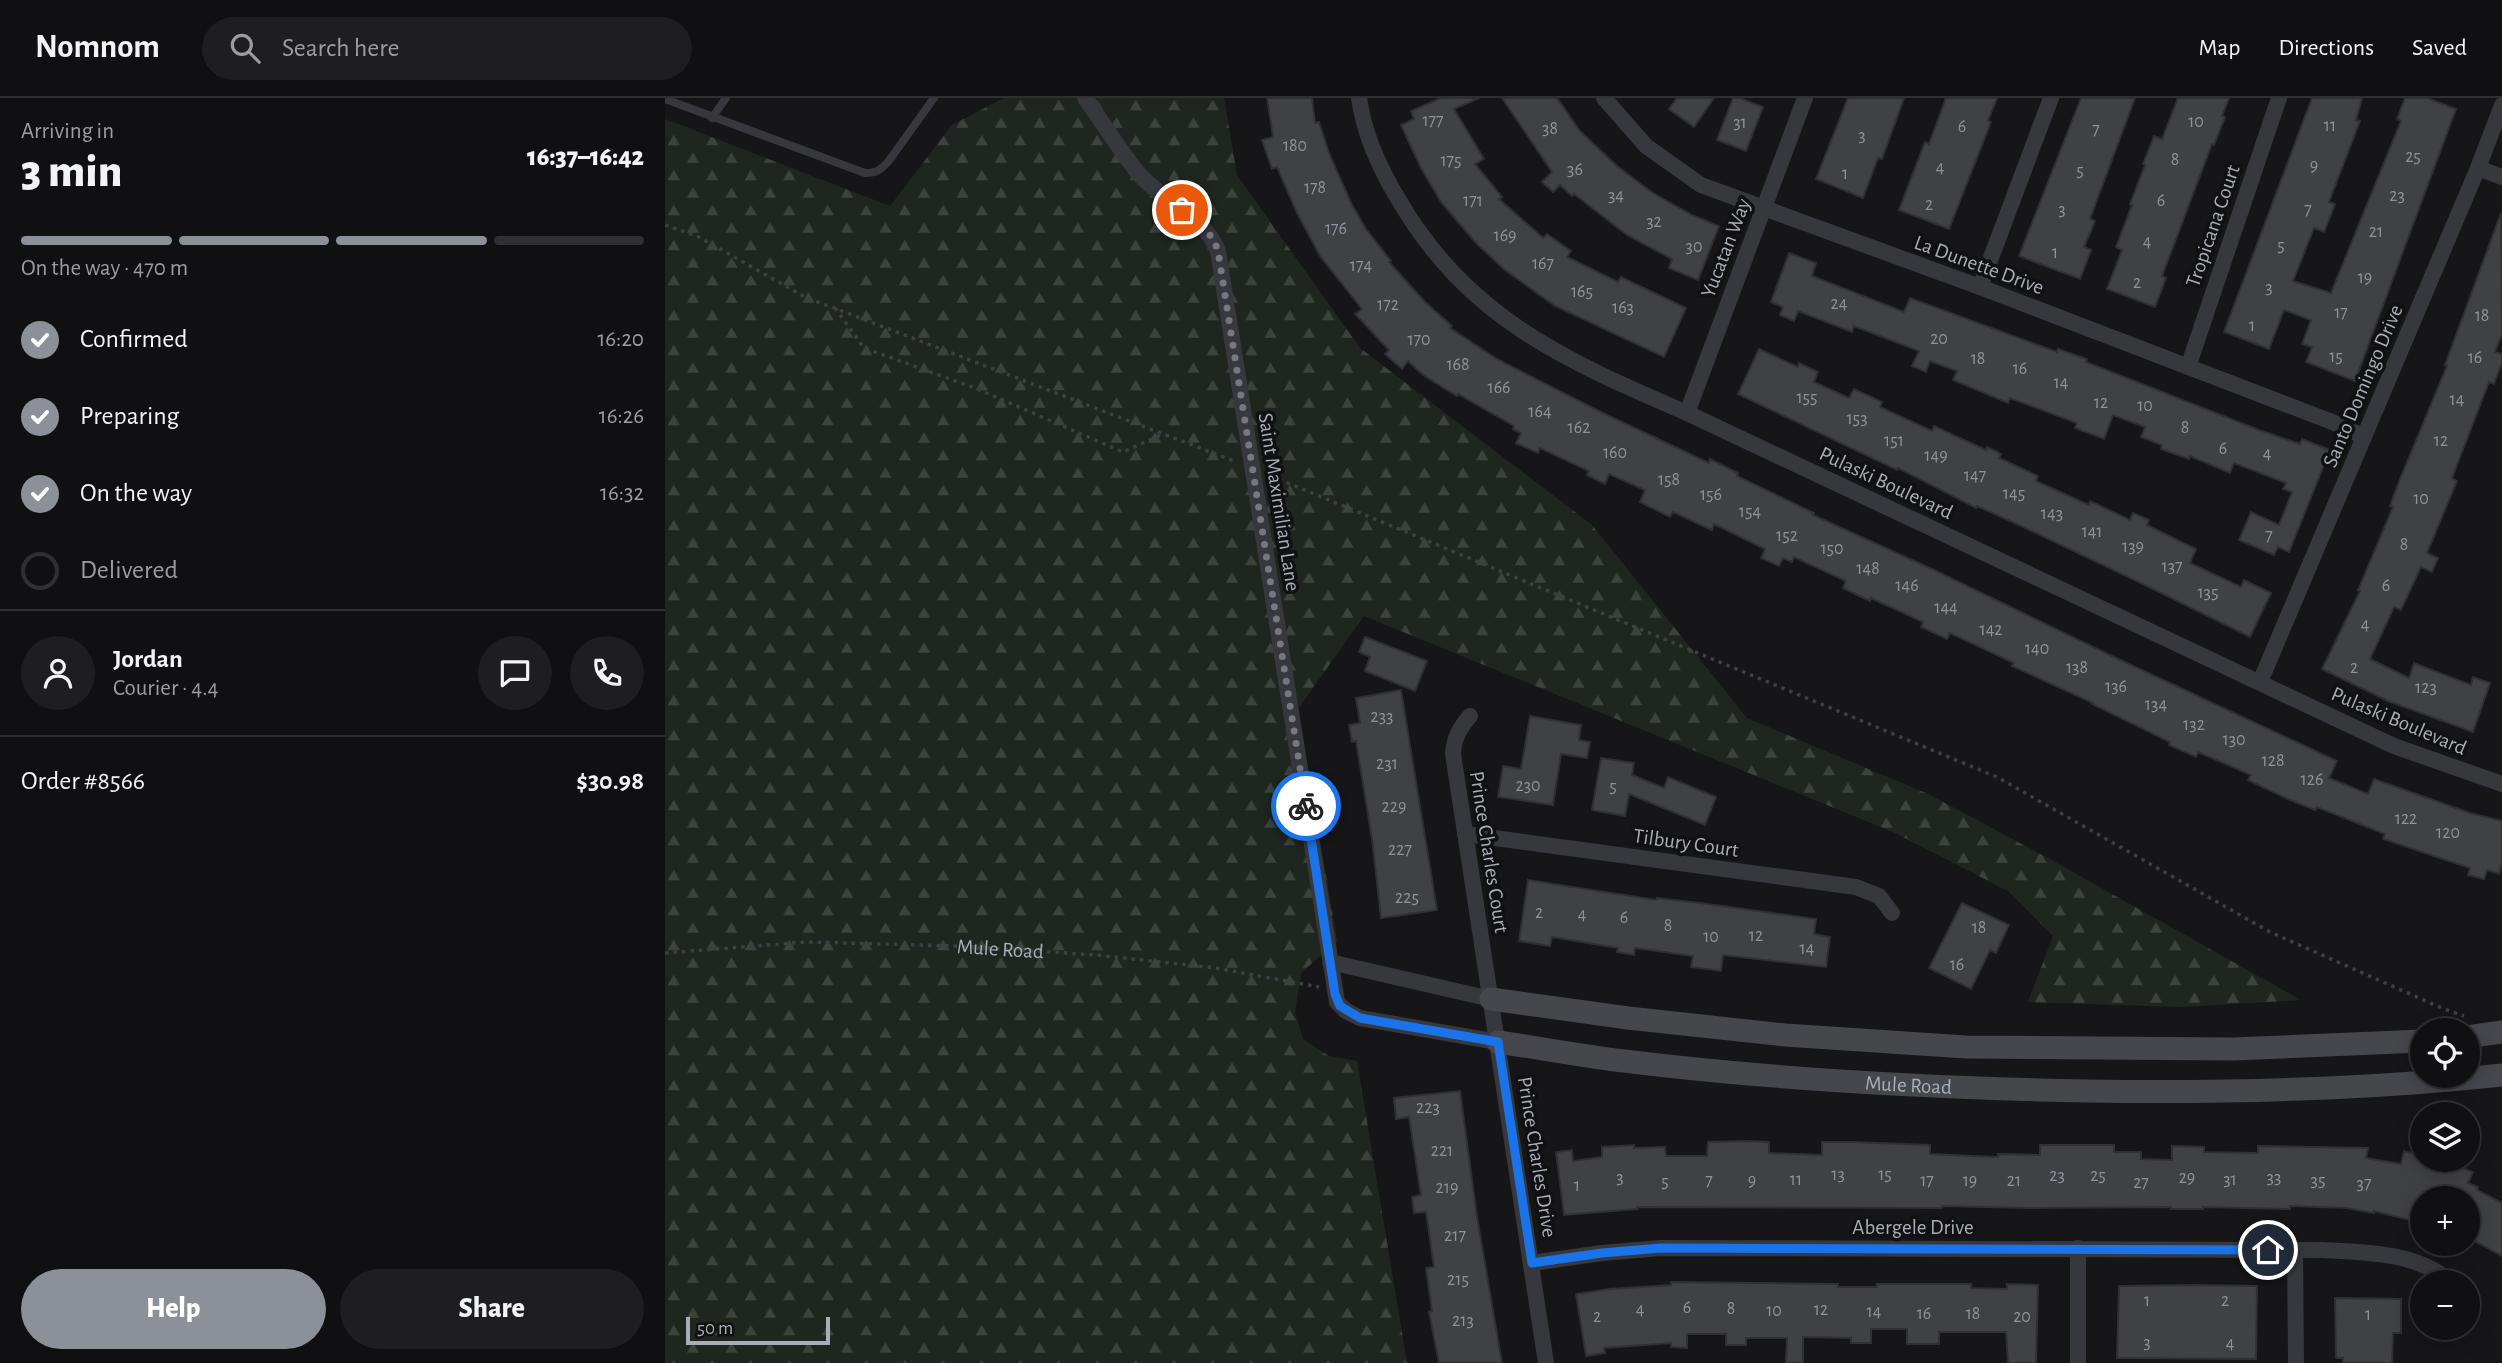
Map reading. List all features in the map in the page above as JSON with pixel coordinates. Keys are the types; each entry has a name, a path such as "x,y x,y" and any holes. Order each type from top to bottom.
{"main road":[{"name":"Mule Road","path":"1491,999 1628,1018 1772,1033 1966,1047 2234,1049 2410,1042"},
{"path":"2480,1029 2502,1032"},
{"name":"Mule Road","path":"1498,1042 1622,1061 1775,1077 1972,1089 2200,1092 2502,1075"}],"street":[{"name":"Saint Maximilian Lane","path":"1085,98 1140,175 1204,227 1213,238 1218,251 1330,962"},
{"name":"Pulaski Boulevard","path":"1359,98 1371,143 1394,192 1434,253 1492,311 1527,335 1584,367 2394,746 2502,784"},
{"name":"La Dunette Drive","path":"1604,98 1620,119 1664,160 1701,185 1980,287 2340,425 2364,437"},
{"name":"Yucatan Way","path":"1687,413 1805,98"},
{"path":"1980,287 2051,98"},
{"name":"Tropicana Court","path":"2188,367 2279,98"},
{"name":"Santo Domingo Drive","path":"2260,682 2502,106"},
{"path":"2478,168 2502,177"},
{"name":"Prince Charles Court","path":"1470,716 1459,729 1453,754 1491,999"},
{"name":"Tilbury Court","path":"1465,834 1856,887 1878,896 1892,913"},
{"name":"Mule Road","path":"1491,999 1330,962 1340,1006 1360,1018 1498,1042"},
{"name":"Prince Charles Drive","path":"1491,999 1546,1363"},
{"name":"Abergele Drive","path":"1532,1263 1661,1248 2078,1248 2344,1251 2392,1257 2433,1270"},
{"path":"2078,1248 2078,1363"},
{"path":"2295,1250 2296,1363"}],"lane":[{"path":"712,118 726,98"},
{"path":"665,99 865,173 873,173 880,171 888,162 934,98"}],"path":[{"path":"665,225 697,236 805,297 1252,468 1997,776 2270,932 2444,1009 2456,1018"},
{"path":"835,308 864,348 975,388 1123,452 1163,434"},
{"name":"Mule Road","path":"665,953 806,943 957,946 1097,955 1216,968 1335,990"}],"green space":[{"path":"1004,98 1224,98 1237,175 1360,348 1592,525 1747,718 1928,794 2301,1000 2183,1007 2028,1002 2053,936 2008,891 1893,832 1364,616 1298,709 1337,941 1301,973 1295,1012 1303,1039 1329,1056 1357,1061 1407,1363 665,1363 665,119 890,206 952,125"}],"building":[{"path":"1267,98 1312,98 1315,123 1319,122 1351,203 1366,229 1391,261 1389,262 1425,302 1452,326 1450,328 1497,359 1709,463 1710,459 1738,473 1737,476 1814,513 1813,515 2337,761 2329,778 2368,794 2374,779 2470,813 2502,821 2502,862 2499,874 2487,870 2484,879 2468,875 2470,868 2383,839 2385,834 2317,807 2315,810 2288,799 2248,780 2251,775 2198,752 2196,757 2169,745 2170,742 1950,633 1947,639 1921,627 1923,622 1843,588 1846,581 1794,557 1792,562 1783,558 1779,566 1761,558 1765,549 1714,524 1712,530 1673,512 1670,517 1640,502 1645,490 1609,474 1605,484 1587,475 1589,471 1540,448 1538,453 1516,443 1521,433 1513,429 1514,426 1458,394 1457,396 1423,375 1408,361 1402,369 1385,354 1389,350 1355,314 1362,309 1320,256 1277,167 1272,169 1262,140 1273,137"},
{"path":"1441,98 1479,98 1454,109 1484,159 1475,164 1502,197 1499,199 1543,238 1547,234 1571,251 1567,257 1618,282 1621,277 1686,308 1664,357 1555,306 1505,270 1476,243 1441,202 1401,125 1414,119 1411,111"},
{"path":"1502,98 1557,98 1580,131 1617,166 1653,193 1692,215 1719,226 1698,280 1669,268 1672,259 1627,235 1560,185 1553,192 1542,182 1552,172"},
{"path":"1677,98 1714,98 1694,127 1669,109"},
{"path":"1733,98 1763,107 1746,151 1717,140"},
{"path":"1848,98 1904,98 1882,159 1878,158 1863,198 1816,179"},
{"path":"1946,98 1997,98 1988,121 1991,122 1949,229 1899,210 1925,142 1929,144"},
{"path":"2081,98 2135,98 2090,219 2095,221 2084,247 2091,250 2080,279 2019,256"},
{"path":"2178,98 2229,98 2222,116 2225,117 2214,145 2212,144 2162,276 2166,278 2155,307 2107,289 2122,250 2116,247 2132,205 2130,204 2145,165 2143,164 2154,136 2162,139"},
{"path":"2312,98 2362,98 2356,120 2360,121 2329,202 2335,204 2324,232 2314,228 2293,281 2331,293 2401,121 2397,119 2405,98 2427,98 2456,109 2355,381 2306,362 2312,347 2302,344 2311,320 2284,310 2269,349 2224,332"},
{"path":"2501,213 2502,334 2495,352 2502,354 2502,362 2494,384 2489,382 2452,478 2457,481 2427,553 2438,558 2432,572 2421,567 2401,610 2394,607 2370,659 2409,678 2414,663 2471,685 2473,677 2490,683 2473,732 2388,701 2322,669 2360,591 2358,590 2393,507 2390,506 2447,366 2445,365"},
{"path":"1789,253 1816,263 1812,276 1904,312 1910,298 2057,352 2058,349 2087,359 2086,362 2259,430 2300,444 2302,439 2330,450 2289,552 2278,547 2274,555 2239,540 2251,512 2279,525 2292,492 2283,489 2286,483 2234,463 2230,473 2190,456 2189,459 2161,449 2162,445 2141,437 2145,427 2113,415 2104,439 2075,428 2077,423 2010,398 2008,403 1953,380 1957,371 1930,361 1926,372 1912,366 1919,351 1854,326 1852,332 1798,311 1794,321 1780,315 1783,307 1771,302"},
{"path":"1759,349 1798,367 1799,363 1818,372 1814,382 1849,398 1854,389 1882,402 1880,407 1932,431 1934,426 1986,450 1987,447 2001,454 1999,458 2038,476 2036,481 2089,505 2090,501 2130,520 2133,513 2149,520 2147,525 2196,549 2190,563 2241,587 2244,580 2271,593 2250,637 2017,524 1977,506 1976,508 1898,468 1897,470 1738,394"},
{"path":"1365,637 1427,661 1415,691 1365,671 1370,657 1359,652"},
{"path":"1401,690 1437,910 1381,918 1372,839 1356,741 1352,742 1349,725 1360,723 1356,698"},
{"path":"1530,716 1581,725 1579,740 1590,742 1587,758 1561,754 1553,805 1498,797 1503,766 1521,769"},
{"path":"1601,758 1634,763 1632,775 1664,788 1668,777 1716,797 1705,825 1629,794 1625,816 1592,810"},
{"path":"1528,880 1656,900 1700,903 1816,919 1814,934 1830,937 1826,967 1723,955 1721,971 1691,967 1693,956 1635,948 1634,955 1617,952 1618,948 1552,937 1550,946 1519,941"},
{"path":"1962,903 2009,925 1996,953 1990,950 1971,989 1929,968"},
{"path":"1460,1091 1477,1217 1502,1363 1439,1363 1429,1312 1432,1311 1426,1268 1434,1267 1426,1212 1414,1213 1412,1197 1421,1195 1409,1117 1396,1119 1394,1098"},
{"path":"1708,1142 1769,1142 1769,1153 1822,1155 1822,1142 1930,1145 1930,1154 1998,1157 1998,1154 2040,1155 2040,1145 2114,1145 2114,1152 2141,1152 2141,1159 2172,1160 2172,1146 2204,1147 2204,1152 2258,1153 2258,1146 2368,1148 2366,1158 2401,1164 2404,1151 2410,1153 2410,1172 2473,1172 2468,1183 2476,1186 2410,1186 2410,1220 2374,1211 2290,1206 2290,1209 1637,1207 1564,1215 1556,1152 1572,1150 1573,1161 1602,1157 1602,1147 1634,1145 1634,1148 1665,1147 1666,1156 1707,1156"},
{"path":"2480,1192 2502,1203 2502,1256 2480,1244"},
{"path":"1671,1282 1838,1284 1838,1287 1877,1287 1877,1284 1971,1284 1971,1288 2007,1289 2007,1284 2038,1285 2036,1363 2008,1363 2006,1332 1939,1332 1939,1344 1907,1344 1907,1329 1871,1329 1871,1343 1851,1343 1851,1338 1803,1337 1803,1363 1786,1363 1787,1338 1746,1338 1746,1345 1726,1345 1726,1334 1687,1334 1687,1348 1671,1347 1671,1343 1604,1348 1605,1353 1586,1356 1576,1294 1671,1285"},
{"path":"2119,1286 2257,1286 2256,1359 2117,1358"},
{"path":"2335,1298 2401,1299 2401,1333 2393,1333 2392,1363 2343,1363 2343,1358 2336,1358"}],"way so far":[{"path":"1182,210 1204,227 1213,238 1218,251 1306,806"}],"route":[{"path":"1306,806 1335,994 1340,1006 1360,1018 1498,1042 1532,1263 1661,1248 2268,1250"}]}
